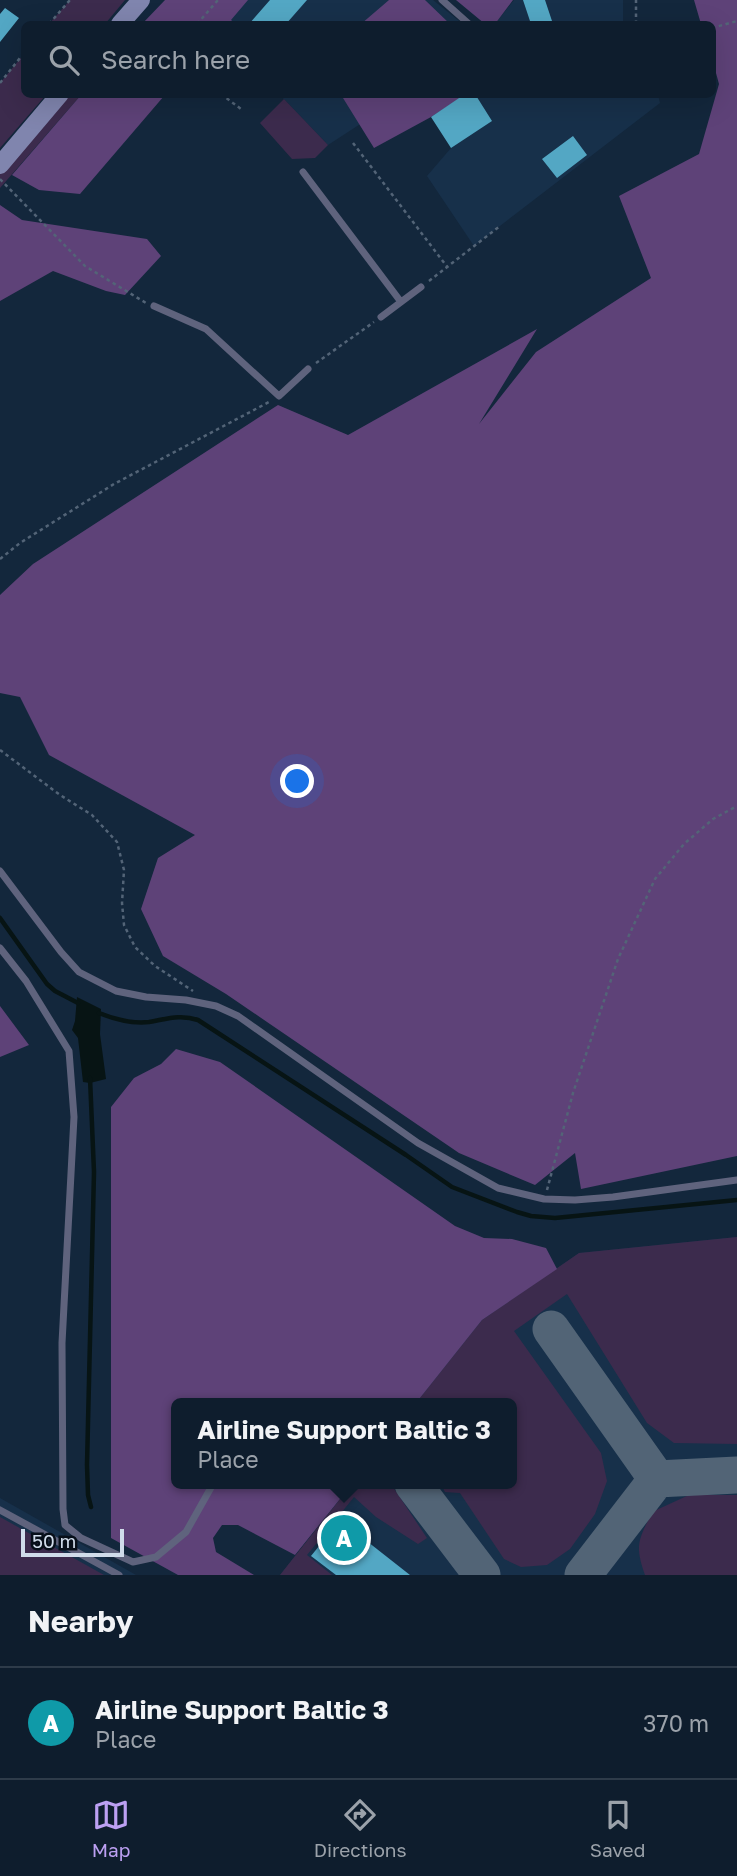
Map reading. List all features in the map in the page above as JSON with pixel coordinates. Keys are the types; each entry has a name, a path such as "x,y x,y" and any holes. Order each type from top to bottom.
{"main road":[{"path":"123,21 141,0"},
{"path":"0,165 57,98"}],"lane":[{"path":"442,0 466,21"},
{"path":"303,172 401,302"},
{"path":"381,317 421,287"},
{"path":"153,306 206,329 279,396 308,369"},
{"path":"0,871 79,972 116,990 146,997 186,1000 216,1006 238,1016 418,1143 498,1188 544,1199 575,1200 737,1180"},
{"path":"0,948 26,981 69,1051 74,1117 62,1343 65,1525 80,1538 133,1562 156,1557 186,1532 210,1489"},
{"path":"0,1510 119,1575"}],"path":[{"path":"52,21 70,0"},
{"path":"200,21 218,0"},
{"path":"636,0 636,21"},
{"path":"716,27 737,21"},
{"path":"0,82 21,57"},
{"path":"227,98 241,108"},
{"path":"353,143 447,268"},
{"path":"0,179 85,266 153,306"},
{"path":"421,287 500,226"},
{"path":"308,369 381,317"},
{"path":"0,559 20,543 114,484 279,396"},
{"path":"0,750 92,816 117,842 124,870 121,903 124,925 135,947 155,966 216,1006"},
{"path":"544,1199 573,1093 618,959 655,879 684,844 713,819 737,806"}],"shaded area":[{"path":"70,0 125,0 108,21 52,21"},
{"path":"165,0 248,0 232,21 145,21"},
{"path":"221,0 433,0 459,21 205,21"},
{"path":"389,0 425,0 447,21 364,21"},
{"path":"456,0 513,0 497,21 481,21"},
{"path":"514,0 623,0 623,21 497,21"},
{"path":"694,0 737,0 737,1156 581,1189 575,1153 535,1185 459,1153 226,994 163,956 141,909 158,858 195,835 49,755 20,697 0,693 0,595 33,564 278,405 348,435 537,329 479,424 536,352 651,278 619,196 699,154 719,84 716,73 716,21 700,21"},
{"path":"21,58 21,98 43,98 0,148 0,83"},
{"path":"65,98 78,98 0,188 0,174"},
{"path":"78,98 162,98 80,194 39,190 12,175"},
{"path":"283,98 400,98 328,145"},
{"path":"343,98 460,98 431,117 374,148"},
{"path":"474,98 659,98 660,103 474,246 427,176 451,148"},
{"path":"284,99 328,145 315,158 292,159 260,123"},
{"path":"0,205 22,220 147,239 161,256 125,295 106,291 53,271 0,301"},
{"path":"77,997 101,1009 100,1034 106,1079 90,1083 83,1082 78,1038 72,1030"},
{"path":"0,1006 29,1045 0,1057"},
{"path":"176,1049 220,1062 455,1226 484,1238 512,1239 546,1248 557,1269 482,1320 420,1398 171,1398 171,1489 348,1489 295,1555 238,1525 222,1525 213,1538 216,1552 254,1575 178,1575 111,1538 111,1107 134,1078 161,1064"},
{"path":"737,1237 737,1575 280,1575 348,1489 517,1489 517,1398 420,1398 482,1320 579,1253"},
{"path":"737,1237 737,1444 674,1443 647,1423 567,1294 514,1331 601,1453 607,1481 595,1514 570,1549 547,1565 521,1567 504,1559 460,1493 445,1492 444,1489 517,1489 517,1398 420,1398 482,1320 579,1253"},
{"path":"348,1489 394,1489 427,1538 418,1544 376,1517 354,1497 307,1555 332,1575 280,1575"},
{"path":"689,1495 737,1495 737,1575 645,1575 639,1549 652,1512"},
{"path":"0,1498 136,1575 0,1575"},
{"path":"0,1517 104,1575 0,1575"}],"building":[{"path":"270,0 307,0 289,21 252,21"},
{"path":"523,0 545,0 552,21 530,21"},
{"path":"5,8 19,18 0,42 0,14"},
{"path":"459,98 478,98 492,121 451,148 431,117"},
{"path":"573,136 587,155 557,178 542,159"},
{"path":"340,1520 410,1575 336,1575 311,1556"}],"waterway":[{"path":"0,918 47,984 78,1003"},
{"path":"99,1013 136,1022 179,1017 198,1020 452,1187 517,1212 555,1218 737,1200"},
{"path":"90,1078 94,1172 87,1465 91,1507"}],"taxiway":[{"path":"551,1329 657,1479"},
{"path":"583,1575 657,1479 737,1475"},
{"path":"417,1489 482,1575"}],"place":[{"name":"Airline Support Baltic 3","path":"344,1538"}]}
